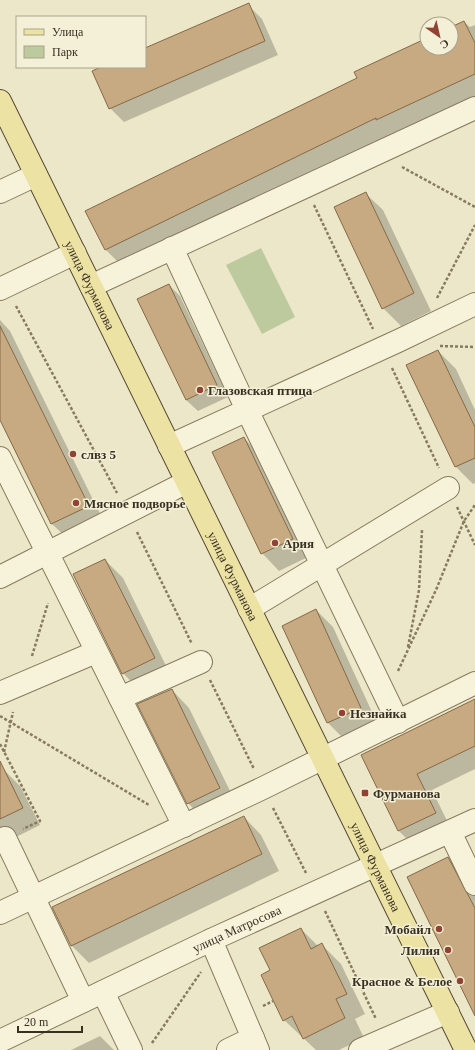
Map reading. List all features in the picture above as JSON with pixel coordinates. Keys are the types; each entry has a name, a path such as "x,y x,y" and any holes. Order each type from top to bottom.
{"main road":[{"name":"улица Фурманова","path":"0,101 466,1050"}],"lane":[{"path":"91,286 475,108"},
{"path":"0,192 36,175"},
{"path":"172,248 247,410 398,722"},
{"path":"0,289 75,253"},
{"path":"169,446 475,304"},
{"path":"0,458 184,826"},
{"path":"0,577 187,482"},
{"path":"249,609 440,493"},
{"path":"0,693 96,652"},
{"path":"120,698 201,662"},
{"path":"0,913 323,759 475,683"},
{"name":"улица Матросова","path":"0,1041 211,940 475,820"},
{"path":"450,832 475,884"},
{"path":"3,839 83,1001"},
{"path":"211,940 256,1044 228,1050"},
{"path":"103,992 140,1048"},
{"path":"360,1050 448,1012"}],"path":[{"path":"396,168 403,167 475,207"},
{"path":"305,187 382,348 440,493 464,521 475,545"},
{"path":"436,299 475,226"},
{"path":"407,652 419,590 422,528 440,493"},
{"path":"386,697 436,590 464,521 475,505"},
{"path":"0,716 151,807"},
{"path":"0,744 40,821 3,839"},
{"path":"140,1048 202,970"}],"green space":[{"path":"261,248 295,317 262,334 226,265"}],"building":[{"path":"249,3 265,41 109,109 92,71 99,68 146,68 146,48"},
{"path":"464,21 475,43 475,74 376,120 376,118 105,250 85,211 357,78 354,72 419,42 419,56 459,56 459,23"},
{"path":"366,192 414,293 382,309 334,207"},
{"path":"169,284 217,385 186,400 137,299"},
{"path":"0,326 89,506 51,524 0,420"},
{"path":"438,350 475,427 475,458 455,467 406,365"},
{"path":"244,437 293,539 261,554 212,452"},
{"path":"105,559 155,658 122,674 73,574"},
{"path":"316,609 361,708 327,723 282,626"},
{"path":"172,689 220,788 187,804 137,704"},
{"path":"475,699 475,746 417,774 436,813 398,831 361,755"},
{"path":"0,761 23,808 0,819"},
{"path":"244,816 262,854 71,946 52,907"},
{"path":"448,857 475,908 475,1016 407,877"},
{"path":"301,928 311,949 322,943 347,994 336,999 345,1018 303,1039 292,1016 283,1021 261,975 270,970 259,948"}],"place":[{"name":"Глазовская птица","path":"200,390"},
{"name":"слвз 5","path":"73,454"},
{"name":"Мясное подворье","path":"76,503"},
{"name":"Ария","path":"275,543"},
{"name":"Незнайка","path":"342,713"},
{"name":"Фурманова","path":"365,793"},
{"name":"Мобайл","path":"439,929"},
{"name":"Лилия","path":"448,950"},
{"name":"Красное & Белое","path":"460,981"}]}
